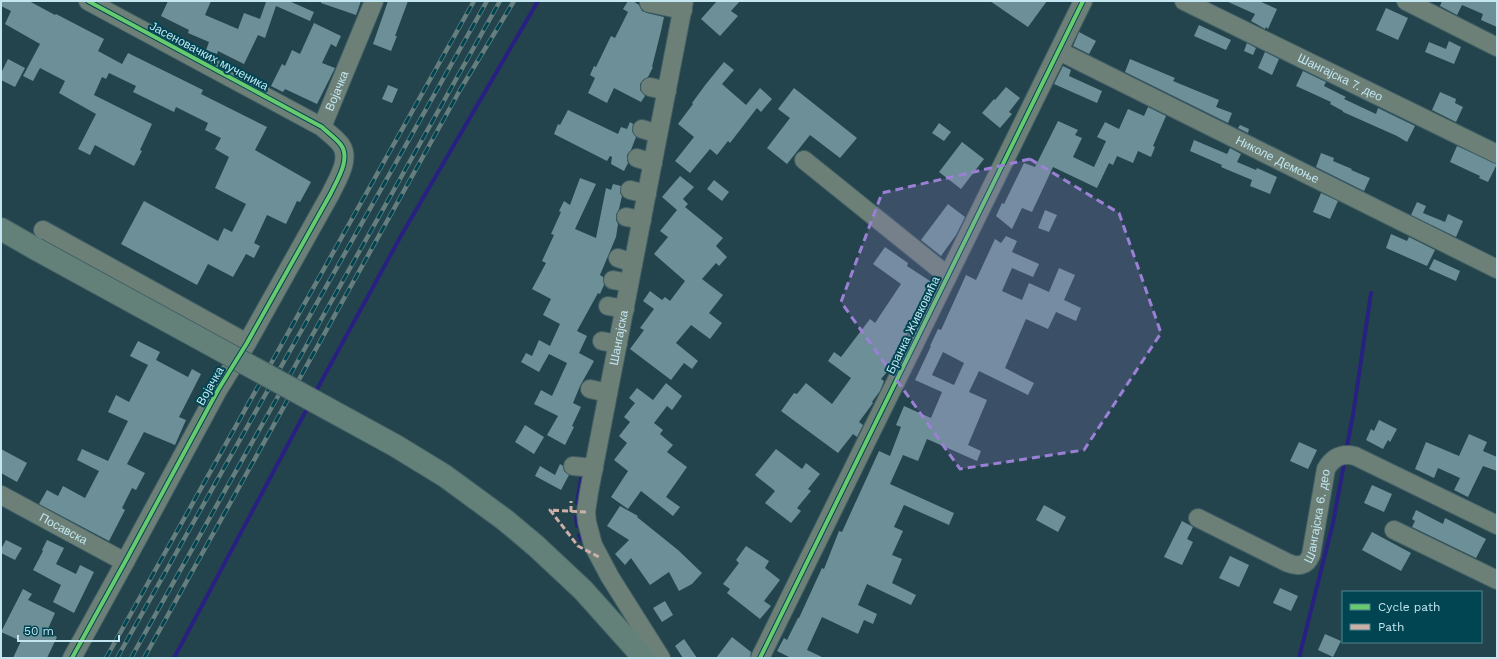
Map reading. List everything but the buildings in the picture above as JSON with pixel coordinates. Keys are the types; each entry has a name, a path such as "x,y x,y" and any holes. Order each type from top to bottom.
{"main road":[{"path":"1,229 40,239 396,446 444,476 505,520 536,546 583,590 644,658"}],"street":[{"name":"Јасеновачких мученика","path":"88,1 322,128"},
{"name":"Војачка","path":"72,658 218,390 331,194 340,173 344,156 342,146 322,128 374,1"},
{"name":"Бранка Живковића","path":"760,658 1059,51 1082,1"},
{"name":"Шангајска 7. део","path":"1184,1 1497,154"},
{"path":"1406,1 1497,47"},
{"path":"649,3 683,6"},
{"name":"Шангајска","path":"661,658 610,577 593,545 589,532 586,512 594,468 591,442 595,417 608,393 610,342 658,89 683,6"},
{"name":"Николе Демоње","path":"1059,51 1497,269"},
{"path":"804,160 948,276"},
{"path":"40,239 247,342"},
{"path":"590,389 608,393"},
{"name":"Шангајска 6. део","path":"1198,518 1288,563 1298,566 1303,565 1309,560 1311,555 1326,469 1334,459 1348,455 1355,456 1497,525"},
{"path":"573,466 594,468"},
{"name":"Посавска","path":"1,495 125,562"},
{"path":"1394,530 1497,580"}],"highlighted area":[{"path":"1030,159 1119,213 1161,333 1084,450 960,469 841,302 882,193"}],"waterway":[{"path":"315,393 402,234 538,1"},
{"path":"1346,451 1353,415 1371,293"},
{"path":"174,658 309,405"},
{"path":"1299,658 1333,523 1344,464"},
{"path":"577,503 582,473"},
{"path":"576,517 577,526"},
{"path":"579,535 581,540"}],"railway":[{"path":"106,658 474,1"},
{"path":"117,658 487,1"},
{"path":"131,658 500,1"},
{"path":"144,658 460,90 514,1"}],"marked path":[{"path":"571,501 571,512"},
{"path":"586,512 550,510 578,546 599,557"}],"cycle path":[{"path":"72,658 218,390 247,343 331,193 344,163 344,151 341,145 322,127 88,1"},
{"path":"760,658 1083,1"}]}
